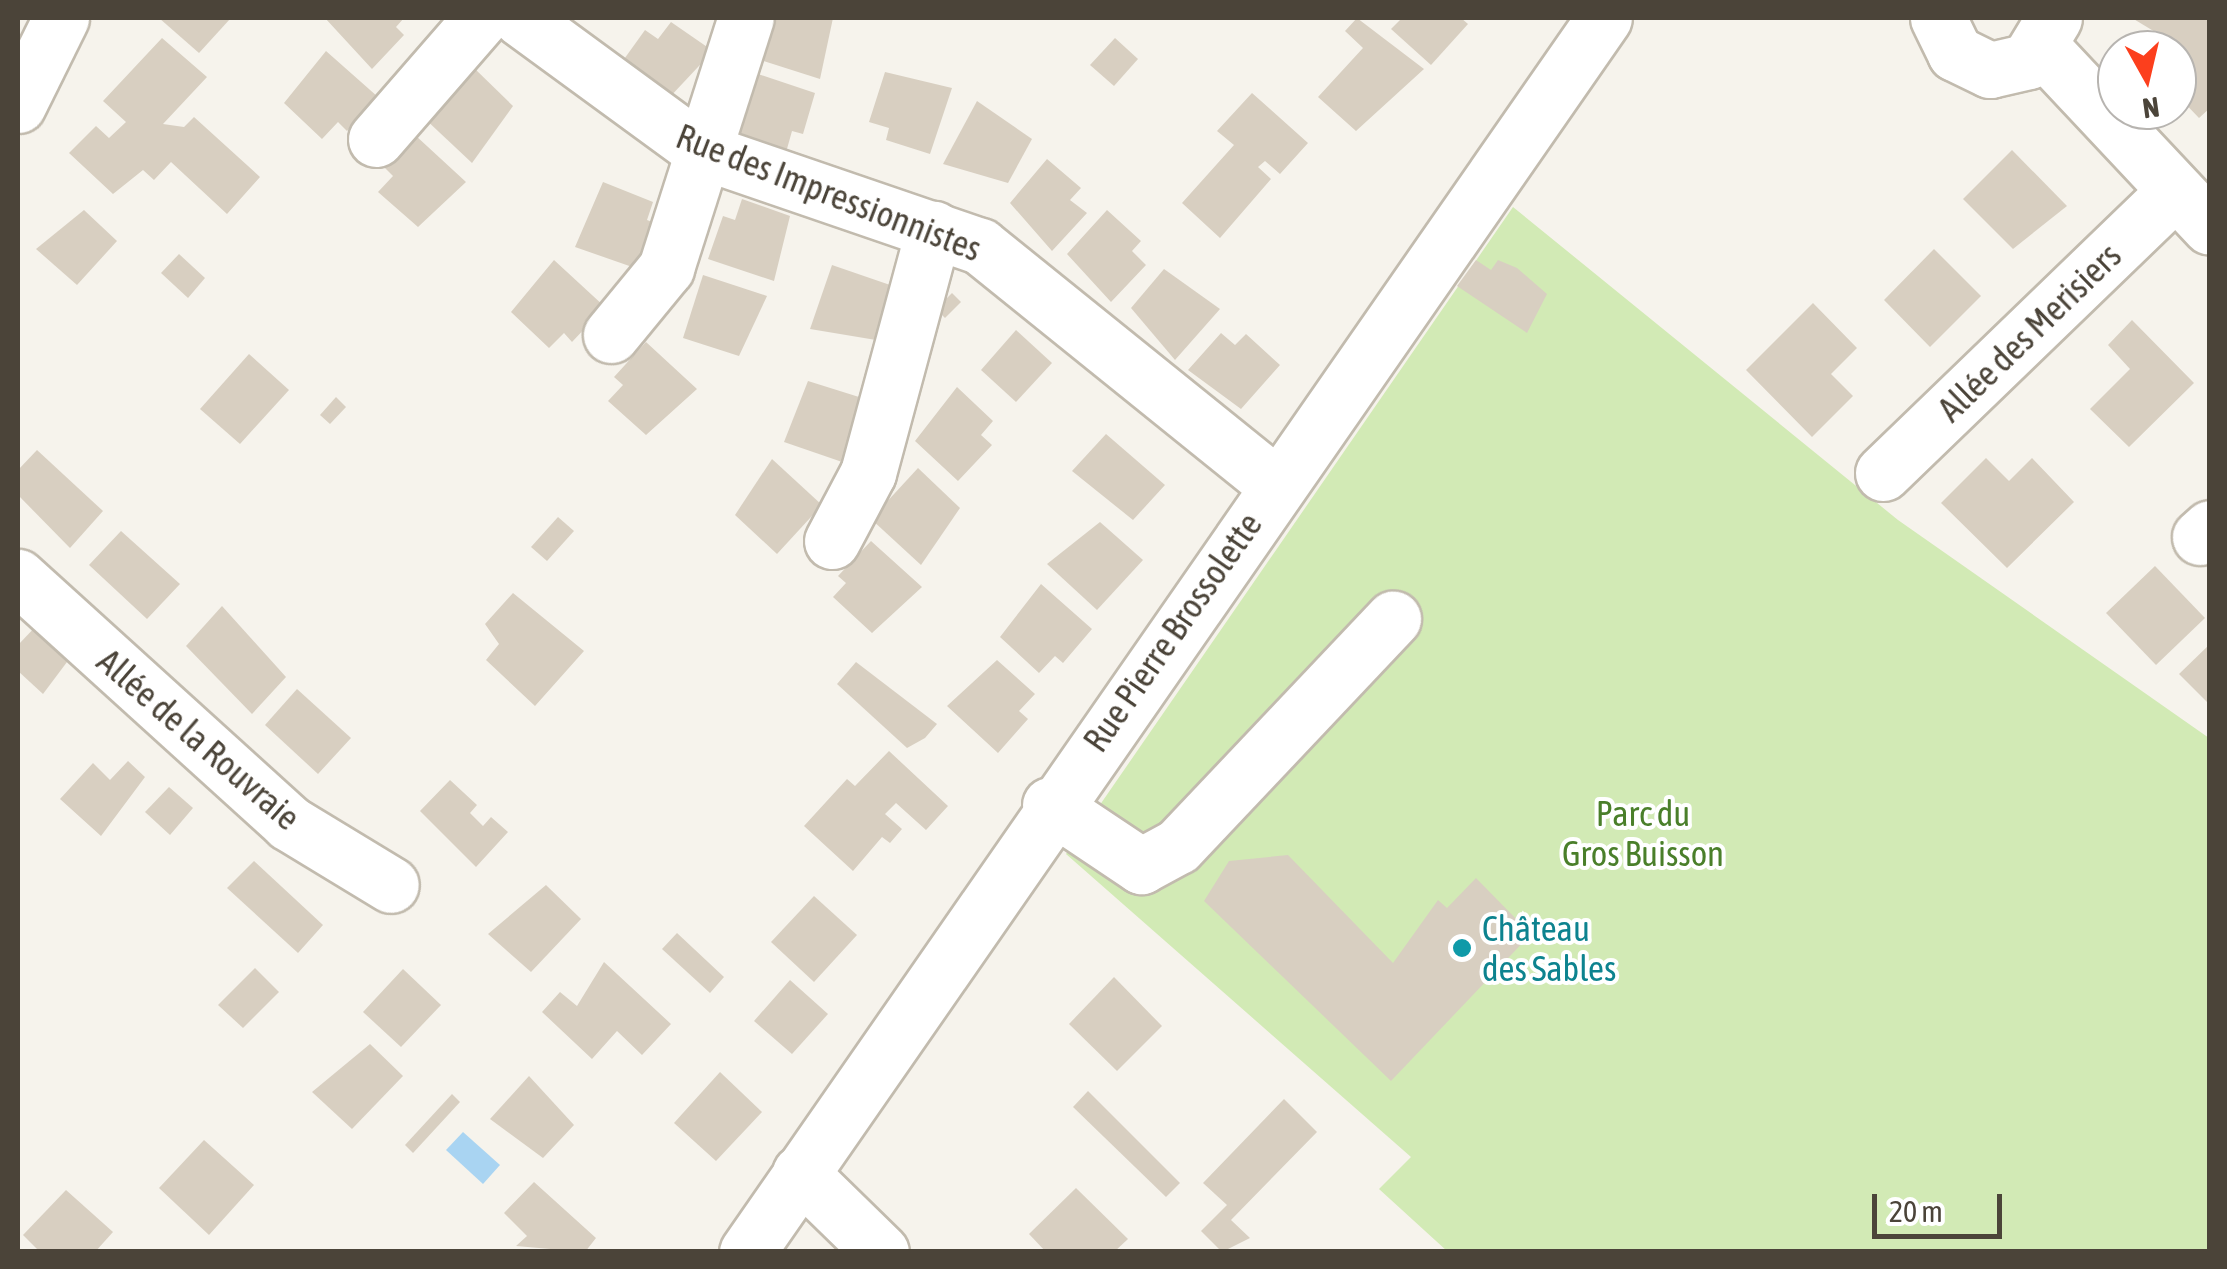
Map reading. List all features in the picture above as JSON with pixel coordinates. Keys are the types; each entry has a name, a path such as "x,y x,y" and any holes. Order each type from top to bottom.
{"street":[{"path":"18,105 62,18"},
{"path":"376,138 481,18"},
{"name":"Rue des Impressionnistes","path":"520,18 702,151 934,229 1020,271 1276,484"},
{"path":"612,335 666,268 746,18"},
{"name":"Rue Pierre Brossolette","path":"746,1252 1050,805 1604,18"},
{"path":"1938,18 1944,38 1971,64 2010,68 2048,33 2192,209"},
{"name":"Allée des Merisiers","path":"1883,473 2192,209"},
{"path":"832,541 868,473 934,229"},
{"name":"Allée de la Rouvraie","path":"18,577 289,823 391,885"},
{"path":"1050,805 1141,866 1166,853 1393,619"},
{"path":"800,1173 881,1252"}],"green space":[{"name":"Parc du Gros Buisson","path":"1513,207 1898,520 2209,738 2209,1251 1447,1251 1379,1189 1411,1157 1066,854"}],"water":[{"path":"463,1132 500,1165 483,1184 446,1150"}],"building":[{"path":"159,18 228,18 230,19 199,53"},
{"path":"325,18 404,18 396,27 404,35 372,69"},
{"path":"770,18 833,18 820,79 757,59"},
{"path":"1357,18 1424,69 1356,131 1318,97 1363,48 1345,31"},
{"path":"1402,18 1461,18 1468,24 1431,65 1391,29"},
{"path":"2132,18 2210,18 2210,108 2199,118 2197,30 2152,30"},
{"path":"671,22 713,51 668,99 622,62 645,30 658,39"},
{"path":"162,38 207,77 163,124 184,127 194,117 260,177 227,214 171,162 154,180 143,170 113,194 69,153 96,126 109,138 126,122 103,101"},
{"path":"1115,38 1138,59 1114,86 1090,65"},
{"path":"326,51 378,97 347,131 338,122 322,139 284,103"},
{"path":"473,67 513,106 472,163 422,116"},
{"path":"752,72 815,93 803,134 792,131 785,156 731,137"},
{"path":"885,72 952,88 930,154 886,140 889,128 869,122"},
{"path":"1252,93 1308,143 1280,174 1265,161 1258,167 1271,179 1220,238 1182,203 1234,145 1217,131"},
{"path":"977,101 1032,139 1008,183 943,164"},
{"path":"415,135 466,182 418,227 378,192 393,176 385,168"},
{"path":"2012,150 2067,206 2013,249 1963,199"},
{"path":"1047,159 1081,188 1070,200 1087,213 1052,251 1010,203"},
{"path":"603,182 653,202 647,220 657,224 638,269 575,247"},
{"path":"742,199 790,216 774,281 708,259 723,216 735,220"},
{"path":"84,210 117,241 77,285 36,249"},
{"path":"1107,210 1141,241 1132,251 1146,265 1111,302 1067,254"},
{"path":"1934,249 1981,296 1930,347 1884,300"},
{"path":"179,254 205,278 188,298 161,273"},
{"path":"554,260 605,307 572,342 564,333 549,348 511,312"},
{"path":"1476,260 1491,270 1498,260 1517,268 1547,294 1527,333 1457,286"},
{"path":"832,265 893,286 876,340 810,329"},
{"path":"1164,269 1220,309 1175,360 1131,308"},
{"path":"703,275 767,296 739,356 683,338"},
{"path":"952,293 961,302 945,318 936,309"},
{"path":"1813,303 1857,348 1831,374 1853,396 1812,437 1746,370"},
{"path":"2132,320 2194,383 2129,447 2090,409 2130,369 2108,345"},
{"path":"1016,330 1052,363 1016,402 981,370"},
{"path":"1221,333 1235,345 1246,334 1280,365 1241,409 1188,370"},
{"path":"646,342 697,389 646,435 608,401 623,385 614,377"},
{"path":"249,354 289,390 240,444 200,409"},
{"path":"808,381 859,397 848,464 784,442"},
{"path":"957,387 993,421 981,435 992,445 958,481 915,441"},
{"path":"336,397 346,407 330,424 320,415"},
{"path":"1106,434 1165,485 1133,520 1072,471"},
{"path":"37,450 103,511 70,548 18,495 18,470"},
{"path":"1986,458 2009,481 2032,458 2074,502 2007,568 1941,503"},
{"path":"772,459 822,505 777,554 735,515"},
{"path":"918,468 960,508 921,565 871,519"},
{"path":"558,517 574,531 547,561 531,547"},
{"path":"1100,522 1143,560 1097,610 1047,564"},
{"path":"121,531 180,584 147,619 89,565"},
{"path":"871,541 922,587 872,633 833,597 846,583 838,576"},
{"path":"2155,566 2205,618 2156,665 2106,613"},
{"path":"1041,584 1092,629 1063,663 1055,656 1039,673 1000,637"},
{"path":"513,593 584,651 535,706 486,660 499,644 485,624"},
{"path":"222,606 286,677 252,714 186,646"},
{"path":"39,623 73,654 43,694 18,671 18,645"},
{"path":"2210,644 2210,705 2179,674"},
{"path":"997,660 1035,694 1019,711 1028,719 998,753 947,706"},
{"path":"856,662 937,724 925,738 907,748 837,684"},
{"path":"297,689 351,738 318,774 265,725"},
{"path":"889,751 948,806 926,830 896,803 885,814 902,829 890,843 882,837 853,871 804,826 847,779 855,786"},
{"path":"128,761 145,777 101,836 60,799 93,763 110,780"},
{"path":"450,780 477,805 470,813 483,826 491,817 508,832 476,867 420,811"},
{"path":"169,787 193,808 170,835 145,812"},
{"path":"1288,855 1393,963 1438,900 1447,908 1476,878 1531,934 1391,1081 1204,901 1229,861"},
{"path":"254,861 323,925 298,953 227,888"},
{"path":"546,885 581,919 531,972 488,934"},
{"path":"814,896 857,935 814,982 771,942"},
{"path":"677,933 724,977 710,993 662,949"},
{"path":"604,962 671,1024 642,1055 617,1031 592,1059 542,1012 560,992 577,1006"},
{"path":"255,968 279,992 243,1028 218,1005"},
{"path":"403,969 441,1005 401,1047 363,1012"},
{"path":"1114,977 1162,1026 1117,1071 1069,1024"},
{"path":"790,980 828,1014 792,1054 754,1021"},
{"path":"370,1044 403,1076 352,1129 312,1092"},
{"path":"720,1072 762,1112 716,1161 674,1123"},
{"path":"529,1076 574,1125 543,1158 490,1119"},
{"path":"1088,1091 1180,1183 1166,1197 1073,1107"},
{"path":"452,1094 460,1102 413,1153 405,1145"},
{"path":"1284,1099 1317,1132 1231,1220 1250,1238 1222,1252 1201,1231 1227,1205 1203,1183"},
{"path":"204,1140 254,1185 209,1235 159,1188"},
{"path":"534,1182 596,1238 585,1252 516,1246 527,1236 504,1213"},
{"path":"1076,1188 1128,1239 1114,1252 1046,1252 1029,1234"},
{"path":"66,1190 113,1232 95,1252 40,1252 23,1235"}],"place":[{"name":"Château des Sables","path":"1462,948"}]}
